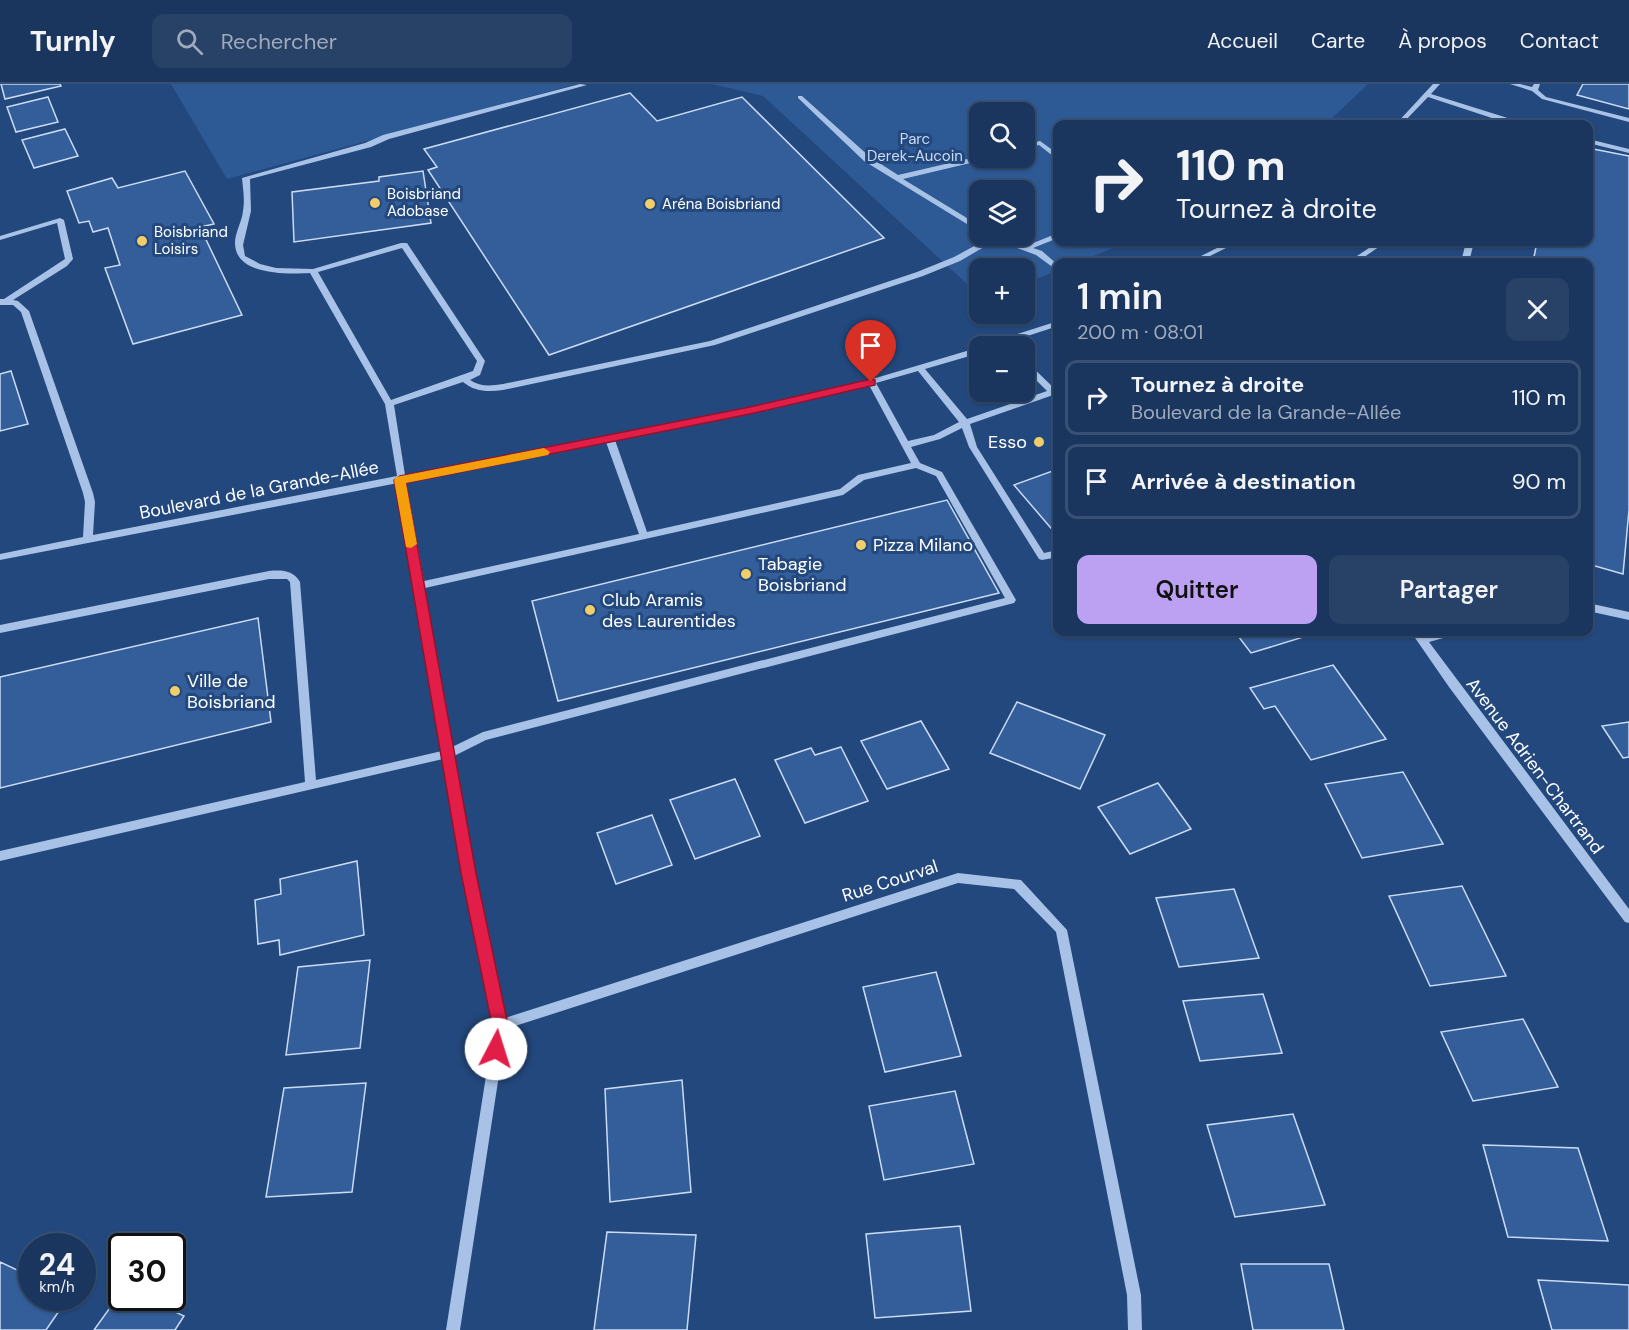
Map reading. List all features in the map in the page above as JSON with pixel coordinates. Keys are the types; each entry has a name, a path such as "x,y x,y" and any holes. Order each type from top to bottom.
{"street":[{"path":"1403,120 1437,84"},
{"path":"1513,84 1536,87 1544,98 1629,120"},
{"path":"389,404 477,373 481,361 404,245 313,271 268,268 248,262 242,257 238,242 238,234 246,215 246,178 368,145 386,137 584,85"},
{"path":"1428,95 1499,120"},
{"path":"800,97 855,149 896,178 969,223"},
{"path":"1593,142 1629,151"},
{"path":"1035,144 1040,143 1053,154"},
{"path":"896,178 969,161"},
{"path":"0,238 60,220 69,252 69,259 64,264 2,303"},
{"path":"1027,248 1053,237"},
{"path":"464,379 473,387 502,387 712,343 920,274 957,259 977,246"},
{"path":"1021,246 1039,254 1053,265"},
{"path":"1201,258 1226,246"},
{"path":"1358,258 1376,246"},
{"path":"313,271 389,404 468,873 500,1025 453,1330"},
{"path":"2,303 22,307 28,320 88,493 90,502 88,540"},
{"path":"1026,336 1053,325"},
{"name":"Boulevard de la Grande-Allée","path":"0,557 610,439 789,402 871,382 969,353"},
{"path":"920,368 964,423 973,447 1042,557 1053,554"},
{"path":"1035,373 1053,392"},
{"path":"871,382 917,465"},
{"path":"906,445 937,437 964,423 1053,395"},
{"path":"610,439 644,536"},
{"path":"0,856 448,754 483,736 1011,600 939,474 917,465 861,477 843,492 418,586"},
{"path":"0,629 269,575 286,574 293,577 311,785"},
{"path":"1593,608 1629,616"},
{"name":"Avenue Adrien-Chartrand","path":"1419,636 1452,684 1629,918"},
{"name":"Rue Courval","path":"500,1025 958,878 1017,884 1061,930 1134,1295 1135,1330"}],"green space":[{"path":"171,84 576,84 227,179"},
{"name":"Parc Derek-Aucoin","path":"712,84 1368,84 1330,120 1053,120 1053,246 1118,246 1089,258 1053,258 1053,272 1035,279 1035,258 969,258 969,286 763,96"}],"building":[{"path":"1,84 60,84 61,86 5,99"},
{"path":"1583,84 1629,84 1629,109 1577,95"},
{"name":"Aréna Boisbriand","path":"630,93 657,121 742,97 884,238 549,355 428,170 437,167 424,149"},
{"path":"48,97 58,122 16,132 7,107"},
{"path":"65,129 78,156 34,168 22,140"},
{"path":"1593,149 1629,156 1629,510 1623,574 1593,565 1593,258 1534,258 1536,246 1593,246"},
{"path":"185,171 214,224 200,227 242,315 133,344 105,268 120,265 108,228 93,232 89,221 79,223 67,191 112,178 118,188"},
{"name":"Boisbriand Adobase","path":"423,171 431,223 294,242 292,192 379,181 379,177"},
{"path":"11,371 28,424 0,431 0,374"},
{"path":"1053,471 1053,530 1014,485"},
{"path":"947,500 999,593 558,701 532,601"},
{"path":"258,618 271,722 0,788 0,677"},
{"path":"1238,636 1307,636 1251,653"},
{"path":"1333,665 1386,739 1311,760 1275,706 1264,709 1250,688"},
{"path":"1017,702 1105,735 1080,789 990,753"},
{"path":"921,721 949,769 887,789 861,741"},
{"path":"1629,722 1629,757 1623,758 1602,726"},
{"path":"841,747 868,801 805,823 775,760 811,748 815,755"},
{"path":"1403,772 1443,844 1362,858 1325,784"},
{"path":"735,779 760,836 695,859 670,800"},
{"path":"1158,783 1191,829 1130,854 1098,807"},
{"path":"652,815 672,865 616,884 597,833"},
{"path":"357,861 364,935 280,955 279,940 258,944 255,900 281,894 280,879"},
{"path":"1462,886 1506,976 1430,986 1389,896"},
{"path":"1234,889 1259,958 1179,967 1156,898"},
{"path":"370,960 360,1048 286,1055 298,967"},
{"path":"936,972 961,1056 885,1072 863,987"},
{"path":"1263,994 1282,1053 1200,1061 1183,1001"},
{"path":"1523,1019 1558,1087 1473,1101 1441,1032"},
{"path":"682,1080 691,1192 610,1202 605,1089"},
{"path":"366,1083 352,1192 266,1197 284,1088"},
{"path":"955,1091 974,1164 884,1180 869,1106"},
{"path":"1293,1114 1325,1205 1235,1217 1207,1125"},
{"path":"1483,1145 1578,1148 1608,1241 1508,1237"},
{"path":"960,1226 971,1311 875,1318 866,1234"},
{"path":"607,1232 696,1235 687,1330 594,1330"},
{"path":"0,1262 18,1270 18,1311 59,1311 46,1330 0,1330"},
{"path":"1241,1264 1329,1264 1344,1330 1253,1330"},
{"path":"1538,1280 1629,1285 1629,1330 1552,1330"},
{"path":"108,1310 173,1311 184,1316 175,1330 94,1330"}],"slow traffic":[{"path":"411,544 400,480 544,452"}],"place":[{"name":"Boisbriand Adobase","path":"375,203"},
{"name":"Aréna Boisbriand","path":"650,204"},
{"name":"Boisbriand Loisirs","path":"142,241"},
{"name":"Esso","path":"1039,442"},
{"name":"Pizza Milano","path":"861,545"},
{"name":"Tabagie Boisbriand","path":"746,574"},
{"name":"Club Aramis des Laurentides","path":"590,610"},
{"name":"Ville de Boisbriand","path":"175,691"}],"route":[{"path":"496,1049 500,1025 468,873 400,480 750,411 871,382"}]}
